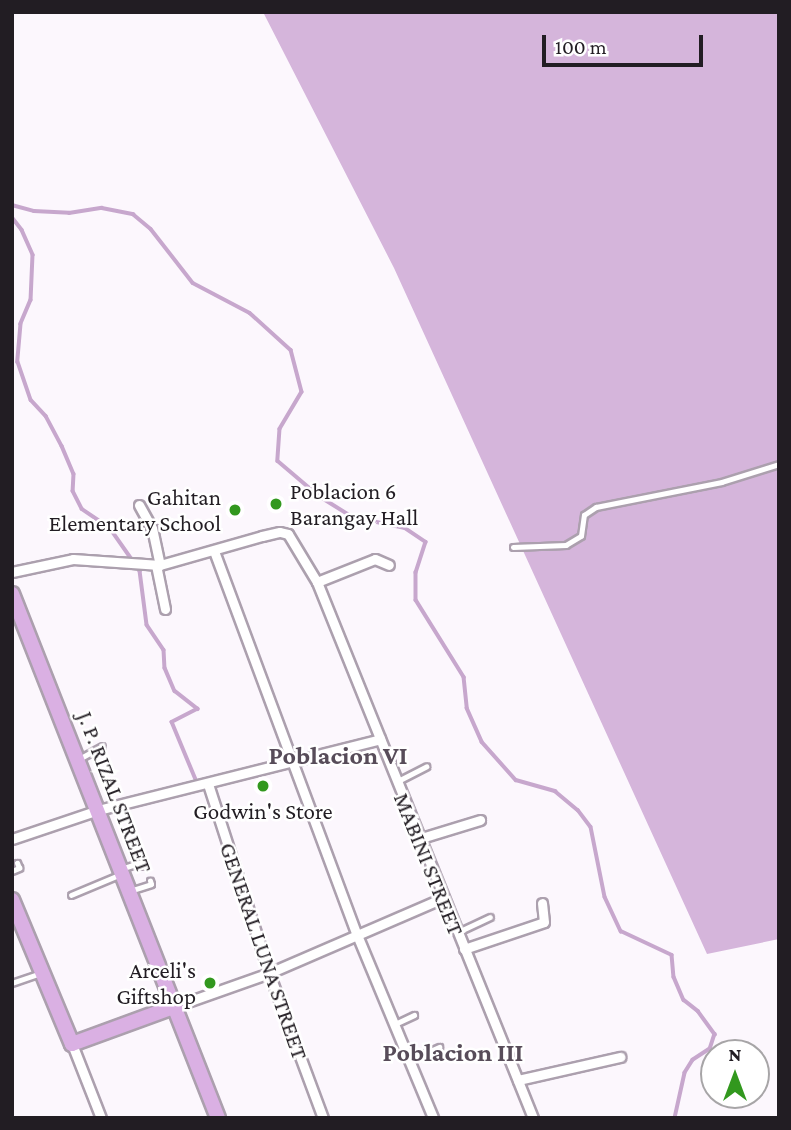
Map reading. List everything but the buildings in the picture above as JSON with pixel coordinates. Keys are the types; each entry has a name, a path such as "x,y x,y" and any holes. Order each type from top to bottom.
{"main road":[{"name":"J. P. RIZAL STREET","path":"12,594 218,1118"},
{"path":"12,900 72,1044 176,1006"}],"street":[{"path":"139,505 152,528 154,565 165,609"},
{"name":"MABINI STREET","path":"214,551 280,531 288,534 317,582 395,782 533,1118"},
{"path":"12,572 73,559 154,565 214,551 357,934 433,1118"},
{"path":"317,582 375,559 389,565"},
{"path":"12,839 98,810 380,739"},
{"name":"GENERAL LUNA STREET","path":"208,784 268,973 323,1118"},
{"path":"418,839 480,820"},
{"path":"176,1006 268,973 443,898"},
{"path":"464,949 544,922 542,903"},
{"path":"72,1044 101,1118"},
{"path":"518,1080 621,1057"}],"lane":[{"path":"513,547 566,545 581,536 584,515 596,507 722,482 779,464"},
{"path":"78,760 102,746"},
{"path":"395,782 426,767"},
{"path":"71,895 143,862 144,866"},
{"path":"12,871 19,868 17,863"},
{"path":"130,891 150,884 150,881"},
{"path":"457,932 490,917"},
{"path":"12,984 42,973"},
{"path":"394,1024 414,1014"},
{"path":"409,1060 439,1047"}],"shaded area":[{"path":"263,12 779,12 779,939 707,954 394,268"}],"waterway":[{"path":"12,205 34,211 69,213 102,208 133,214 151,229 193,283 250,313 291,350 302,392 280,429 278,461 319,496 353,517 405,528 426,542 416,572 416,600 464,677 467,708 482,742 516,780 555,791 578,810 591,827 605,897 621,931 672,955 674,977 684,1000 698,1011 715,1034 710,1049 693,1060 685,1073 675,1118"},
{"path":"12,217 22,230 33,255 31,300 21,324 18,362 31,400 46,416 62,446 74,474 73,491 82,509 110,528 132,560"},
{"path":"137,567 140,571 147,625 164,650 165,668 175,691 198,709 172,722 197,782"}],"place":[{"name":"Poblacion 6 Barangay Hall","path":"276,504"},
{"name":"Gahitan Elementary School","path":"235,510"},
{"name":"Godwin's Store","path":"263,786"},
{"name":"Arceli's Giftshop","path":"210,983"}],"district":[{"name":"Poblacion VI","path":"338,756"},
{"name":"Poblacion III","path":"453,1053"}]}
